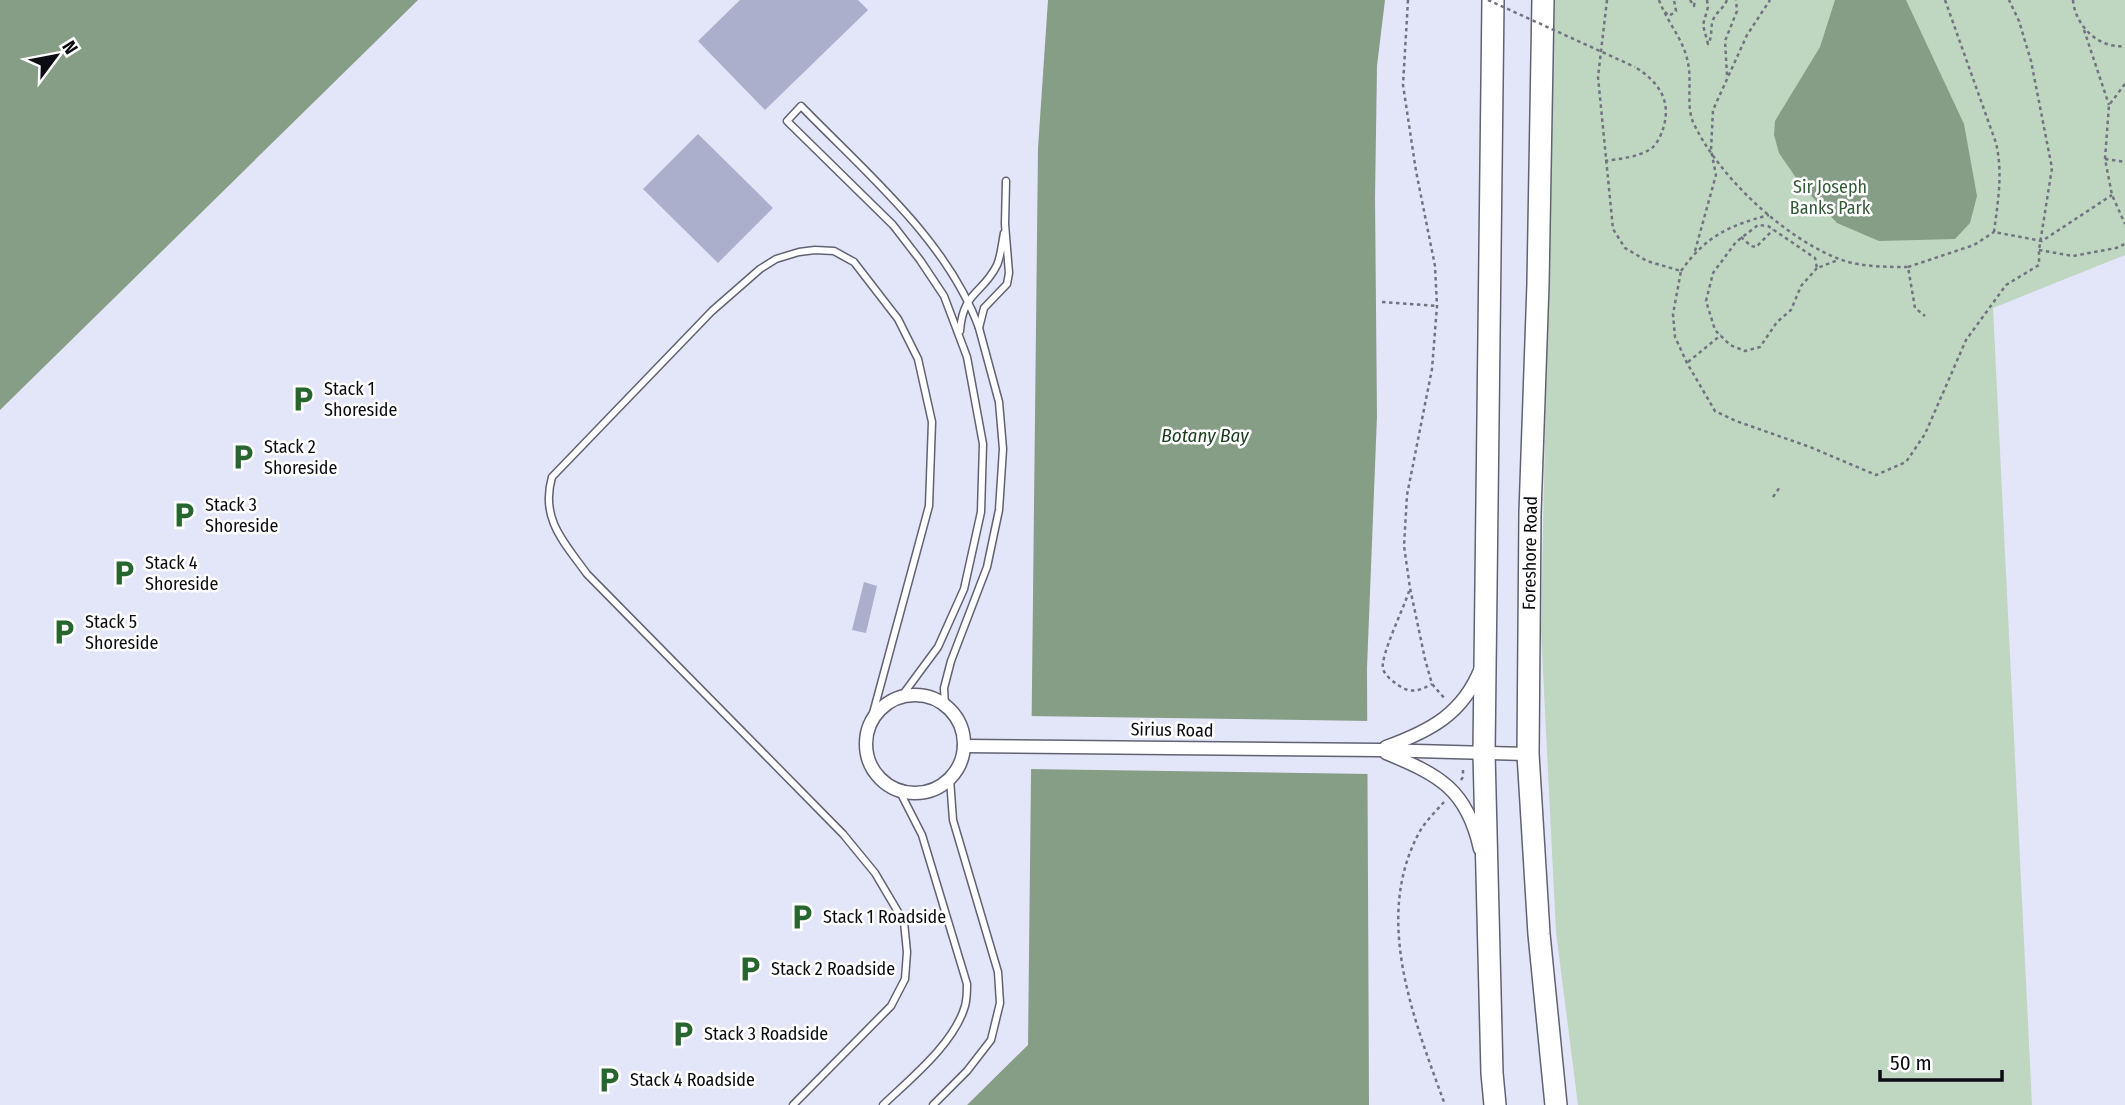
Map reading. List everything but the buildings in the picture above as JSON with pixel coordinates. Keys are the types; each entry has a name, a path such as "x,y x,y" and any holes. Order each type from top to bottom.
{"main road":[{"path":"1493,0 1485,753 1495,1105"},
{"name":"Foreshore Road","path":"1542,0 1538,284 1530,513 1528,754 1539,934 1556,1105"}],"street":[{"name":"Sirius Road","path":"1379,750 1410,738 1451,714 1474,685 1486,653"},
{"path":"917,695 932,698 956,717 962,730 964,746 958,769 939,787 926,792 899,790 880,778 869,758 869,728 882,709 901,697 917,695"},
{"name":"Sirius Road","path":"964,746 1528,754"},
{"name":"Sirius Road","path":"1379,750 1426,771 1447,785 1462,800 1478,842 1487,886"}],"lane":[{"path":"901,697 938,647 964,589 981,512 983,444 967,357 944,296 892,225 787,121 801,106 936,248 969,300 999,402 1003,449 999,510 987,567 951,661 944,688 945,706"},
{"path":"979,328 984,307 1007,284 1009,273 1005,224 1006,181"},
{"path":"960,334 961,316 969,300 998,263 1005,224"},
{"path":"793,1105 891,1006 905,979 907,953 904,922 876,873 843,834 587,574 557,529 551,517 547,496 552,477 712,311 760,269 776,259 799,252 834,251 854,262 870,280 898,319 918,359 932,422 929,506 869,728"},
{"path":"933,1105 967,1071 991,1040 1000,1003 999,972 953,820 950,779"},
{"path":"883,1105 945,1042 966,1004 967,984 922,835 899,790"}],"path":[{"path":"1408,0 1403,85 1416,171 1435,266 1437,306 1432,369 1407,495 1404,546 1410,588 1432,684 1419,691 1409,692 1383,671 1382,657 1410,588"},
{"path":"1488,0 1635,67 1647,74 1664,94 1667,106 1661,135 1652,148 1605,161"},
{"path":"1607,0 1598,77 1613,229 1625,248 1647,261 1681,271"},
{"path":"1659,0 1681,41 1688,62 1692,118 1712,156 1769,215 1807,243 1840,260 1884,267 1908,267 1974,245 1994,232 2042,241 2112,195"},
{"path":"1663,10 1669,16 1676,11 1674,0"},
{"path":"1707,0 1703,25 1708,44 1713,20 1724,8 1727,0"},
{"path":"1727,76 1725,41 1737,11 1736,0"},
{"path":"1770,0 1747,35 1713,110 1712,156 1716,175 1695,251 1681,271 1673,314 1675,337 1715,411 1875,475 1906,462 1925,434 1966,340 2006,285 2039,265 2052,168 2031,61 2019,21 2009,0"},
{"path":"1945,0 2000,160 1994,232"},
{"path":"2073,0 2074,12 2084,30 2109,105 2105,159 2112,195 2125,224"},
{"path":"2084,30 2101,41 2119,47 2125,46"},
{"path":"2109,105 2125,84"},
{"path":"2105,159 2125,162"},
{"path":"2117,206 2125,206"},
{"path":"1695,251 1735,224 1769,215"},
{"path":"1817,268 1815,258 1768,226 1758,225 1741,237 1713,273 1706,301 1715,330 1730,345 1745,351 1760,347 1777,322 1791,310 1801,286 1817,268 1840,260"},
{"path":"1741,237 1756,247 1773,230"},
{"path":"2039,250 2073,256 2125,244"},
{"path":"1908,267 1915,309 1925,316"},
{"path":"1381,302 1437,306"},
{"path":"1687,363 1721,335"},
{"path":"1773,497 1780,487"},
{"path":"1443,803 1420,830 1401,877 1398,926 1402,971 1420,1035 1445,1105"}],"green space":[{"name":"Sir Joseph Banks Park","path":"1554,0 2125,0 2125,255 1993,308 2032,1105 1578,1105 1556,932 1541,631"}],"water":[{"path":"0,0 418,0 0,410"},
{"name":"Botany Bay","path":"1048,0 1385,0 1377,66 1377,416 1367,668 1369,1105 967,1105 1028,1045 1038,148"},
{"path":"1835,0 1906,0 1964,124 1977,196 1970,223 1955,239 1879,241 1837,223 1801,185 1779,153 1774,135 1775,121 1820,47"}],"pier":[{"path":"1027,716 1371,721 1371,774 1027,769"}],"place":[{"name":"Stack 1 Shoreside","path":"303,399"},
{"name":"Stack 2 Shoreside","path":"243,457"},
{"name":"Stack 3 Shoreside","path":"184,515"},
{"name":"Stack 4 Shoreside","path":"124,573"},
{"name":"Stack 5 Shoreside","path":"64,632"},
{"name":"Stack 1 Roadside","path":"802,917"},
{"name":"Stack 2 Roadside","path":"750,969"},
{"name":"Stack 3 Roadside","path":"683,1034"},
{"name":"Stack 4 Roadside","path":"609,1080"}]}
